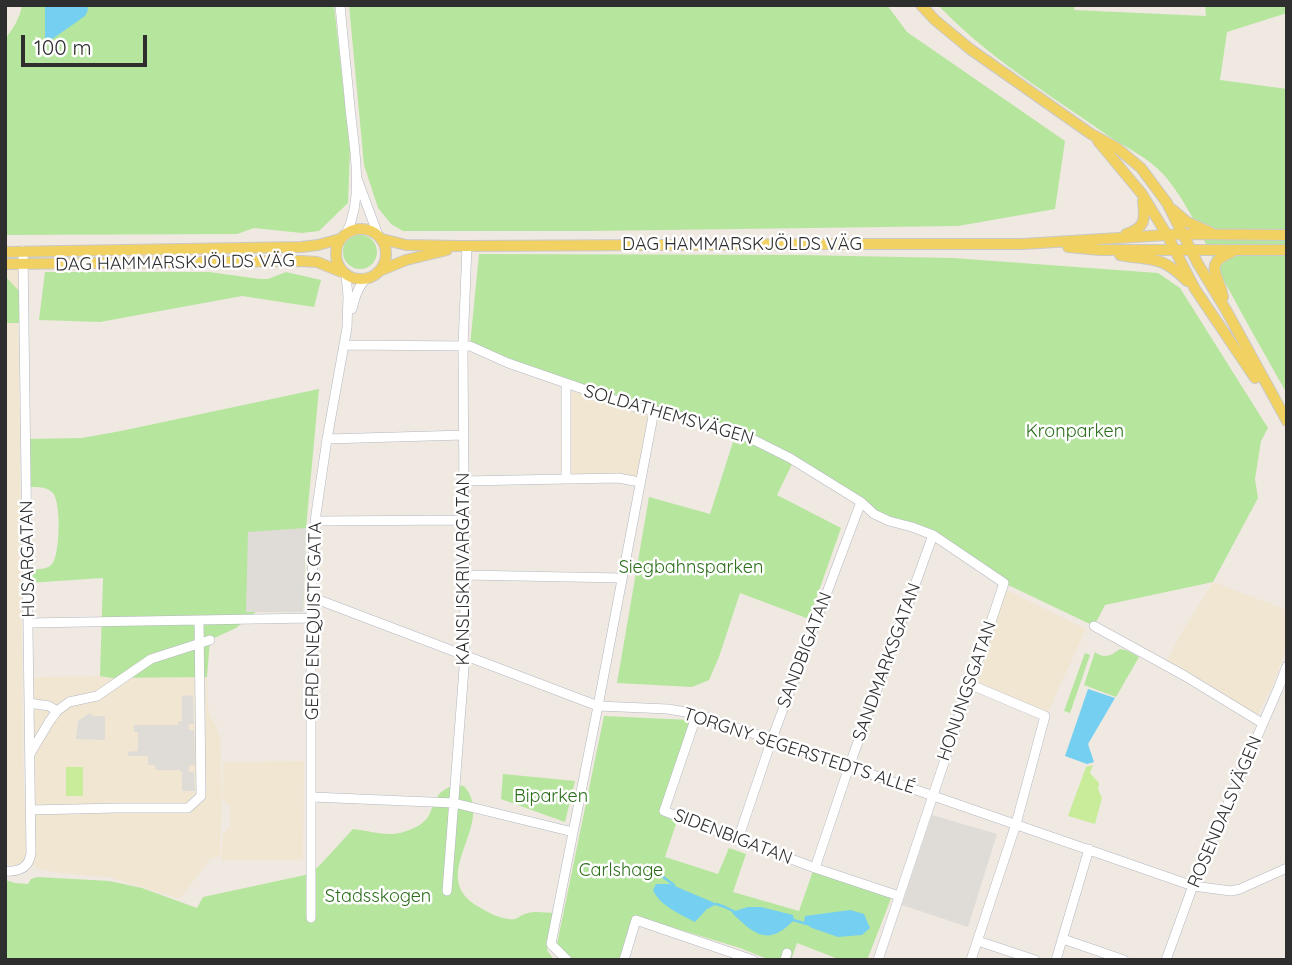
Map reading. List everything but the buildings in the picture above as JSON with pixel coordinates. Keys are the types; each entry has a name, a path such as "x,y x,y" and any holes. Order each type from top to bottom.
{"main road":[{"path":"922,5 935,20 971,49 1091,134 1117,148 1141,168 1167,203 1187,222 1220,234"},
{"path":"1091,134 1142,194 1195,289 1287,423"},
{"path":"1101,245 1141,227 1145,216 1142,194"},
{"path":"1167,203 1287,423"},
{"path":"361,228 379,237 386,254 379,271 367,278 354,279 344,273 337,264 335,255 343,236 353,229 361,228"},
{"name":"DAG HAMMARSKJÖLDS VÄG","path":"1101,245 1182,234 1287,235"},
{"name":"DAG HAMMARSKJÖLDS VÄG","path":"5,252 301,247 343,236"},
{"name":"DAG HAMMARSKJÖLDS VÄG","path":"379,237 406,245 463,246 1023,244 1287,250"},
{"path":"1101,245 1123,256 1163,262 1173,267 1195,289"},
{"name":"DAG HAMMARSKJÖLDS VÄG","path":"379,271 406,260 463,246"},
{"path":"1226,310 1214,265 1218,259 1238,249"},
{"name":"DAG HAMMARSKJÖLDS VÄG","path":"5,264 300,261 317,262 344,273"}],"street":[{"path":"340,5 356,177 354,211 343,236"},
{"path":"356,177 379,237"},
{"name":"KANSLISKRIVARGATAN","path":"447,891 465,655 463,346 466,275 463,246"},
{"name":"HUSARGATAN","path":"5,871 17,872 27,865 32,853 23,251"},
{"name":"GERD ENEQUISTS GATA","path":"311,918 311,597 314,521 345,345 348,296 344,273"},
{"name":"GERD ENEQUISTS GATA","path":"347,328 355,296 367,278"},
{"name":"SOLDATHEMSVÄGEN","path":"345,345 413,341 470,346 508,363 635,407 687,418 744,435 790,457 861,502 874,514 933,535 1004,583"},
{"path":"566,384 566,479"},
{"path":"567,960 551,944 654,411"},
{"path":"327,439 464,435"},
{"path":"464,481 618,478 640,482"},
{"name":"SANDBIGATAN","path":"738,839 771,741 861,502"},
{"path":"314,521 464,520"},
{"name":"SANDMARKSGATAN","path":"815,869 933,535"},
{"path":"465,575 622,578"},
{"name":"HONUNGSGATAN","path":"878,960 1004,583"},
{"name":"TORGNY SEGERSTEDTS ALLÉ","path":"311,597 598,706 668,709 697,714 1193,886 1231,891 1287,868"},
{"path":"29,623 312,618"},
{"path":"31,810 188,808 196,803 201,796 199,620"},
{"path":"1094,626 1185,676 1262,723"},
{"path":"29,755 57,711 69,702 97,696 151,659 210,640"},
{"name":"ROSENDALSVÄGEN","path":"1166,960 1193,886 1287,666"},
{"path":"969,684 1045,716 1016,824 971,960"},
{"path":"29,703 49,706 57,711"},
{"name":"SIDENBIGATAN","path":"697,714 664,811 815,869 899,897"},
{"path":"312,797 454,803 573,832"},
{"path":"1056,960 1089,849"},
{"path":"624,960 636,920 752,960"},
{"path":"1063,939 1124,960"},
{"path":"978,941 1035,960"}],"shaded area":[{"path":"5,270 18,270 26,853 23,861 16,866 5,865"},
{"path":"561,388 649,413 635,485 560,472"},
{"path":"306,528 303,612 246,612 248,532"},
{"path":"1213,582 1287,610 1287,647 1273,685 1256,718 1165,665"},
{"path":"1006,590 1086,629 1047,714 973,683"},
{"path":"100,676 207,677 208,710 220,735 220,856 210,859 180,899 109,877 57,873 39,869 32,864 31,679"},
{"path":"193,695 194,724 189,724 189,730 194,730 195,765 189,766 189,772 194,772 195,791 182,791 182,772 156,770 155,765 148,765 148,756 128,756 128,752 138,751 138,732 134,732 134,725 178,725 178,722 182,721 182,696"},
{"path":"90,713 93,716 105,716 105,740 76,739 78,721"},
{"path":"304,761 303,860 221,860 223,833 230,828 230,807 223,799 223,762"},
{"path":"932,815 997,834 968,927 902,905"}],"green space":[{"path":"22,5 334,5 350,149 348,203 319,231 302,233 254,228 237,234 5,235 5,39 16,23"},
{"path":"349,5 887,5 907,32 1065,141 1055,209 958,226 403,231 391,224 378,208 364,165"},
{"path":"938,5 1075,5 1074,10 1206,16 1205,5 1287,5 1287,13 1227,32 1220,80 1287,89 1287,394 1191,215 1164,175 1144,158 1041,90 998,58"},
{"path":"360,235 372,240 377,252 372,264 360,269 348,264 343,252 348,240"},
{"name":"Kronparken","path":"479,254 953,258 1158,273 1180,288 1268,428 1261,441 1255,479 1258,498 1213,582 1105,605 1094,626 1004,583 933,535 889,521 763,443 636,405 470,346"},
{"path":"45,272 209,272 268,279 286,272 321,280 314,307 242,296 100,322 39,320"},
{"path":"5,276 19,291 19,323 5,323"},
{"path":"319,389 306,528 303,612 256,612 236,628 210,640 207,677 100,676 103,578 28,583 28,570 45,568 54,561 59,530 56,498 53,493 44,488 27,487 27,439 82,438"},
{"name":"Siegbahnsparken","path":"745,437 793,462 777,495 841,528 809,619 740,593 709,680 692,687 617,683 649,497 710,514 733,442 741,445"},
{"path":"1120,649 1139,657 1116,697 1084,685 1095,652 1108,656"},
{"path":"1085,653 1090,655 1070,713 1064,711"},
{"name":"Carlshage","path":"604,716 690,720 663,808 679,815 665,857 718,874 729,848 746,854 733,892 799,911 813,871 892,896 867,960 841,960 797,943 791,960 770,960 740,948 635,916 621,960 573,960 557,944"},
{"path":"1093,765 1090,773 1099,783 1098,789 1102,798 1095,824 1068,816 1086,767"},
{"path":"66,767 83,767 83,796 66,796"},
{"name":"Biparken","path":"503,774 575,781 565,822 501,799"},
{"name":"Stadsskogen","path":"455,785 464,786 472,801 473,817 459,865 458,880 464,895 484,910 508,919 531,912 555,913 547,950 554,960 5,960 5,880 28,884 31,879 38,877 109,881 142,888 197,908 203,897 310,874 353,829 391,834 417,827 427,818 441,792"}],"water":[{"path":"45,5 87,5 88,10 85,16 48,42 45,38"},
{"path":"1088,689 1115,698 1088,744 1094,762 1087,764 1065,756"},
{"path":"656,884 670,884 717,904 707,909 695,922 660,901 653,890"},
{"path":"748,907 761,907 793,915 794,920 777,933 763,935 749,928 732,912"},
{"path":"850,910 864,914 870,928 862,935 838,937 804,923 805,916"}],"waterway":[{"path":"652,871 674,885"},
{"path":"716,904 735,912"},
{"path":"793,920 807,924"}]}
